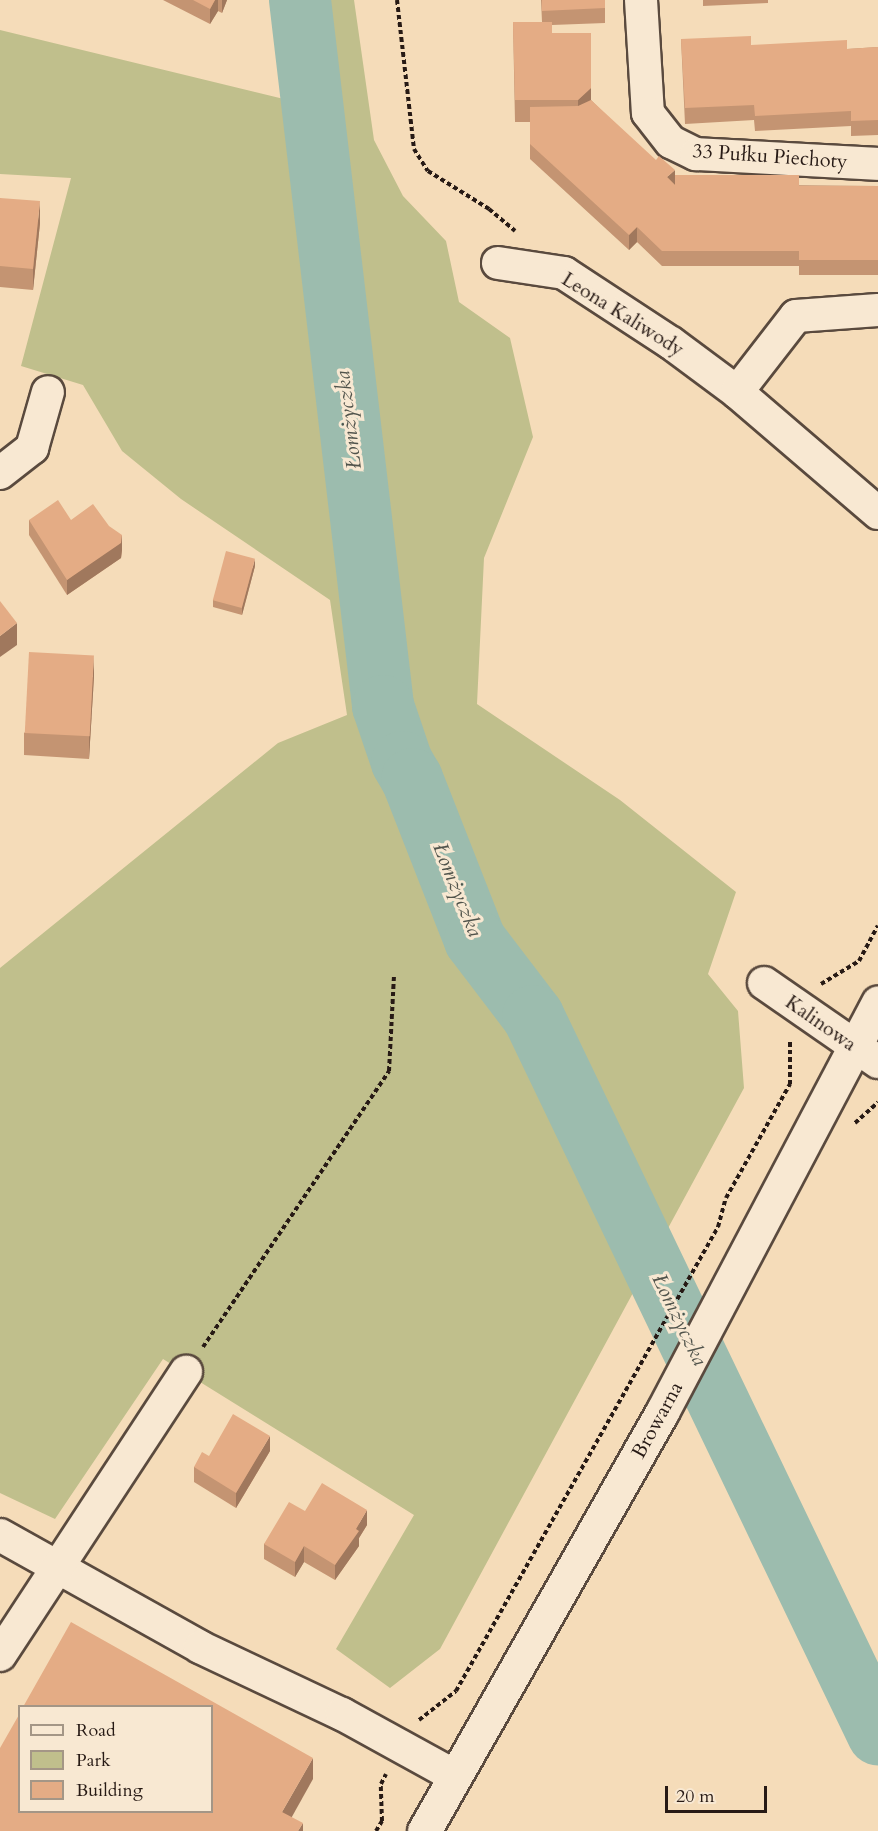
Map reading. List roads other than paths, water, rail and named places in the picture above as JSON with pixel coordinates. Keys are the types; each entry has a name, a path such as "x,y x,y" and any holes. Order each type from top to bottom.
{"street":[{"name":"33 Pułku Piechoty","path":"641,0 648,113 671,142 696,154 878,164"},
{"name":"Leona Kaliwody","path":"498,263 564,273 671,343 737,392 878,513"},
{"path":"737,392 796,316 878,310"},
{"path":"0,473 32,448 48,392"},
{"name":"Kalinowa","path":"764,983 866,1054"},
{"name":"Browarna","path":"424,1831 662,1412 738,1271 866,1054 878,1002"},
{"path":"0,1654 55,1566 186,1372"},
{"path":"0,1535 200,1647 342,1714 455,1776"}],"waterway":[{"name":"Łomżyczka","path":"300,0 383,706 402,762 412,779 475,940 533,1016 878,1734"}]}
